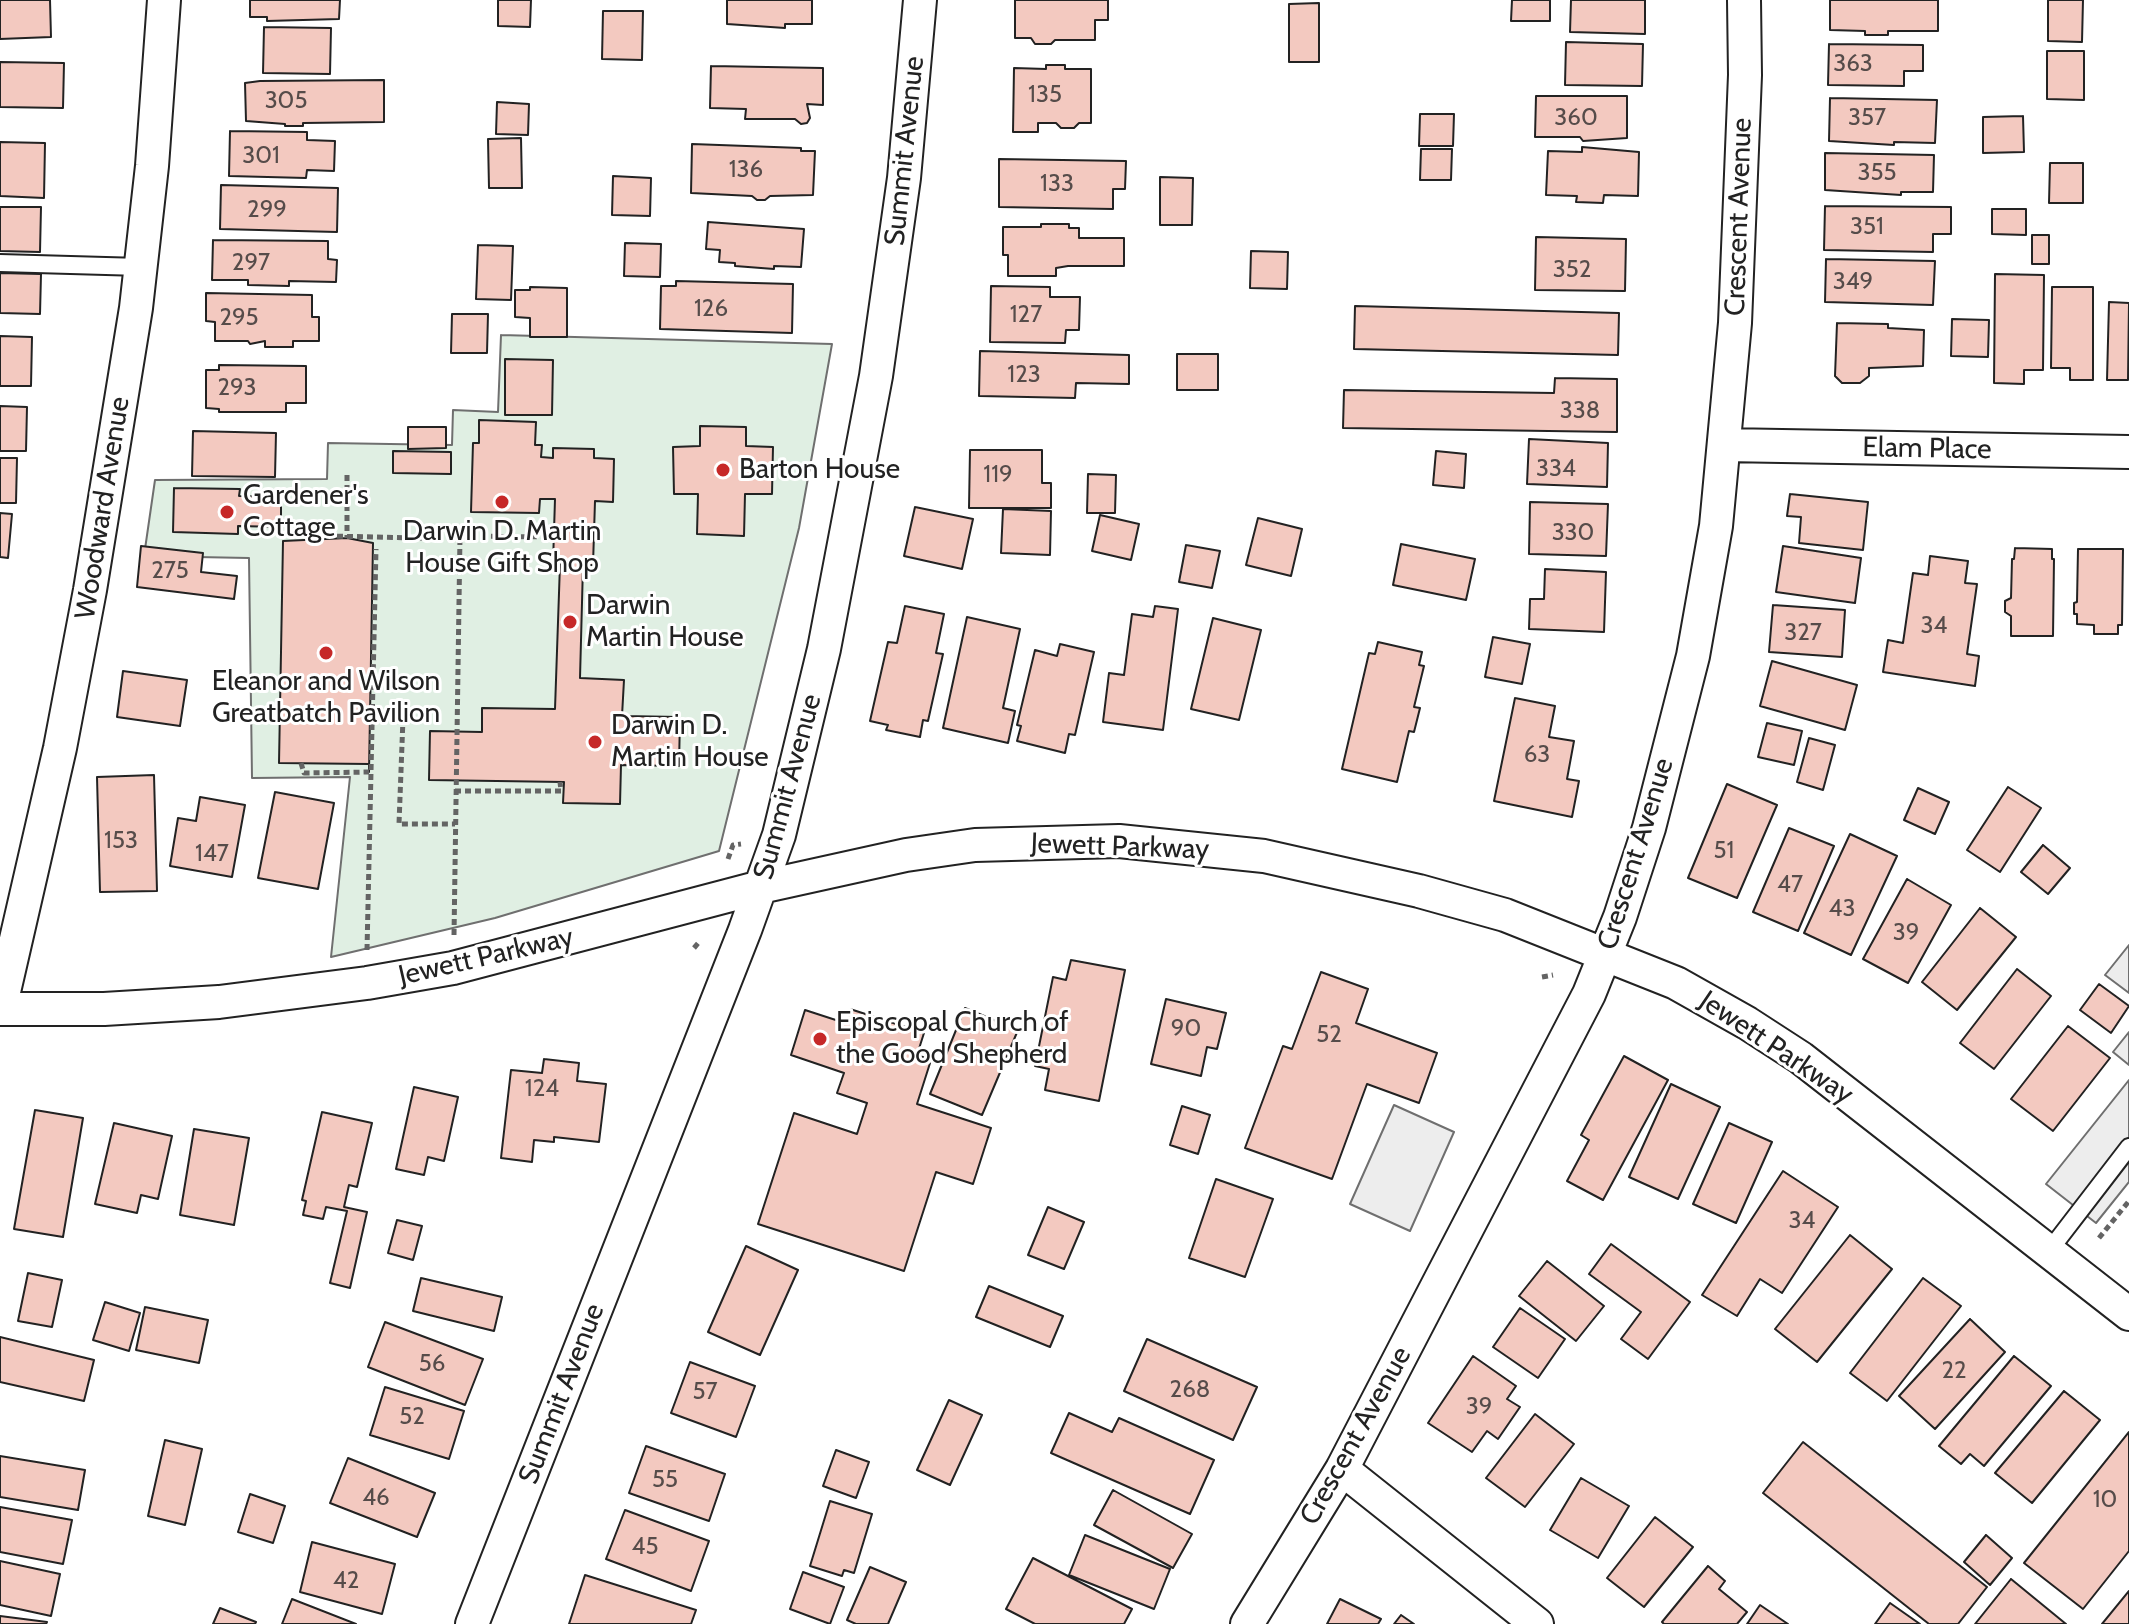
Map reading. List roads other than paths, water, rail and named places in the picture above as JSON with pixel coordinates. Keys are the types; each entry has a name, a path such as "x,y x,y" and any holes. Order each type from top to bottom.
{"street":[{"name":"Woodward Avenue","path":"0,1009 60,748 85,619 141,267 164,0"},
{"name":"Summit Avenue","path":"472,1624 779,835 824,649 865,443 902,193 920,0"},
{"name":"Crescent Avenue","path":"1247,1624 1342,1469 1589,994 1649,828 1693,656 1710,572 1737,293 1745,75 1744,0"},
{"name":"Elam Place","path":"1724,445 2129,452"},
{"name":"Jewett Parkway","path":"0,1009 104,1009 219,1002 367,983 453,968 761,887 906,855 975,845 1119,841 1264,856 1419,891 1505,915 1676,983 1790,1051 2129,1314"},
{"path":"1342,1469 1537,1624"}],"lane":[{"path":"0,263 141,267"},
{"path":"2049,1251 2129,1147"}],"place":[{"name":"Barton House","path":"723,470"},
{"name":"Darwin D. Martin House Gift Shop","path":"502,502"},
{"name":"Gardener's Cottage","path":"227,512"},
{"name":"Darwin Martin House","path":"570,622"},
{"name":"Eleanor and Wilson Greatbatch Pavilion","path":"326,653"},
{"name":"Darwin D. Martin House","path":"595,742"},
{"name":"Episcopal Church of the Good Shepherd","path":"820,1039"}]}
